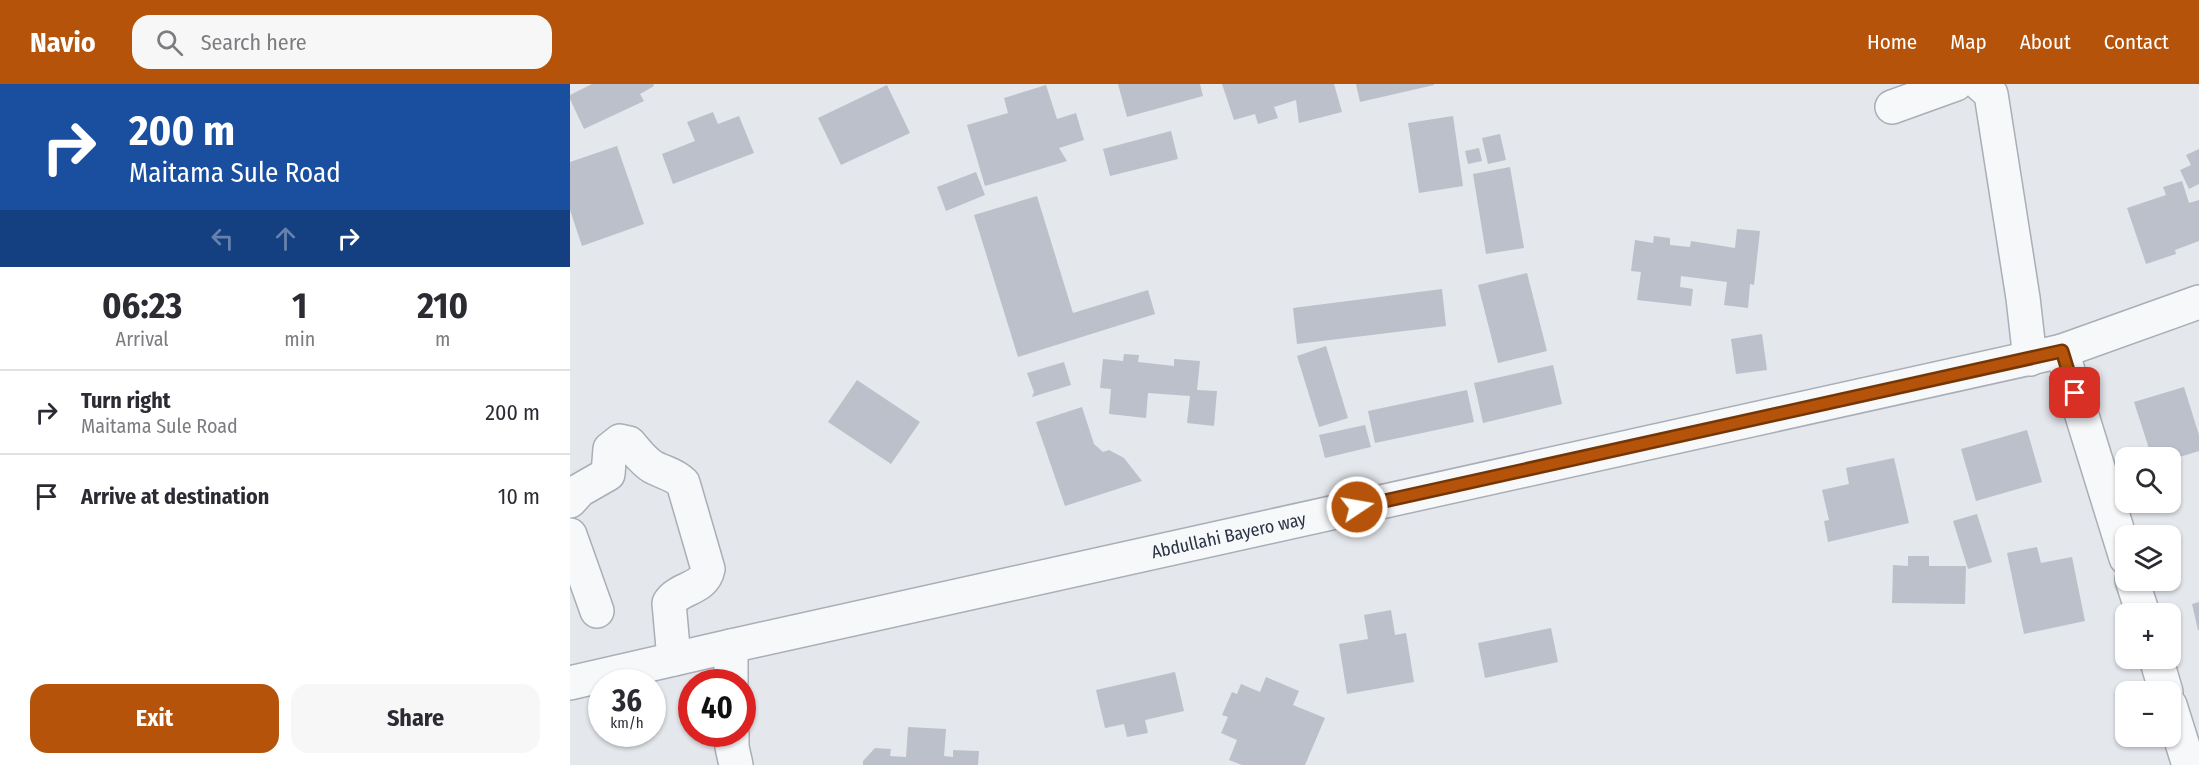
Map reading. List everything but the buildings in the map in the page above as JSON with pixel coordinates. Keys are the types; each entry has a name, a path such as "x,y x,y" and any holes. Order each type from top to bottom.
{"street":[{"path":"1892,107 1956,84"},
{"path":"1980,84 1991,94 2030,358"},
{"name":"Abdullahi Bayero way","path":"570,683 2062,351 2199,302"},
{"path":"2062,351 2116,525"},
{"path":"570,501 580,490 608,474 610,449 620,441 629,443 644,461 656,469 674,475 683,483 708,569 706,577 700,583 673,597 669,603 674,659"},
{"path":"570,535 597,611"},
{"path":"731,646 731,669"},
{"path":"2181,740 2189,765"},
{"path":"732,747 736,765"}],"route":[{"path":"1357,507 2062,351 2075,393"}]}
